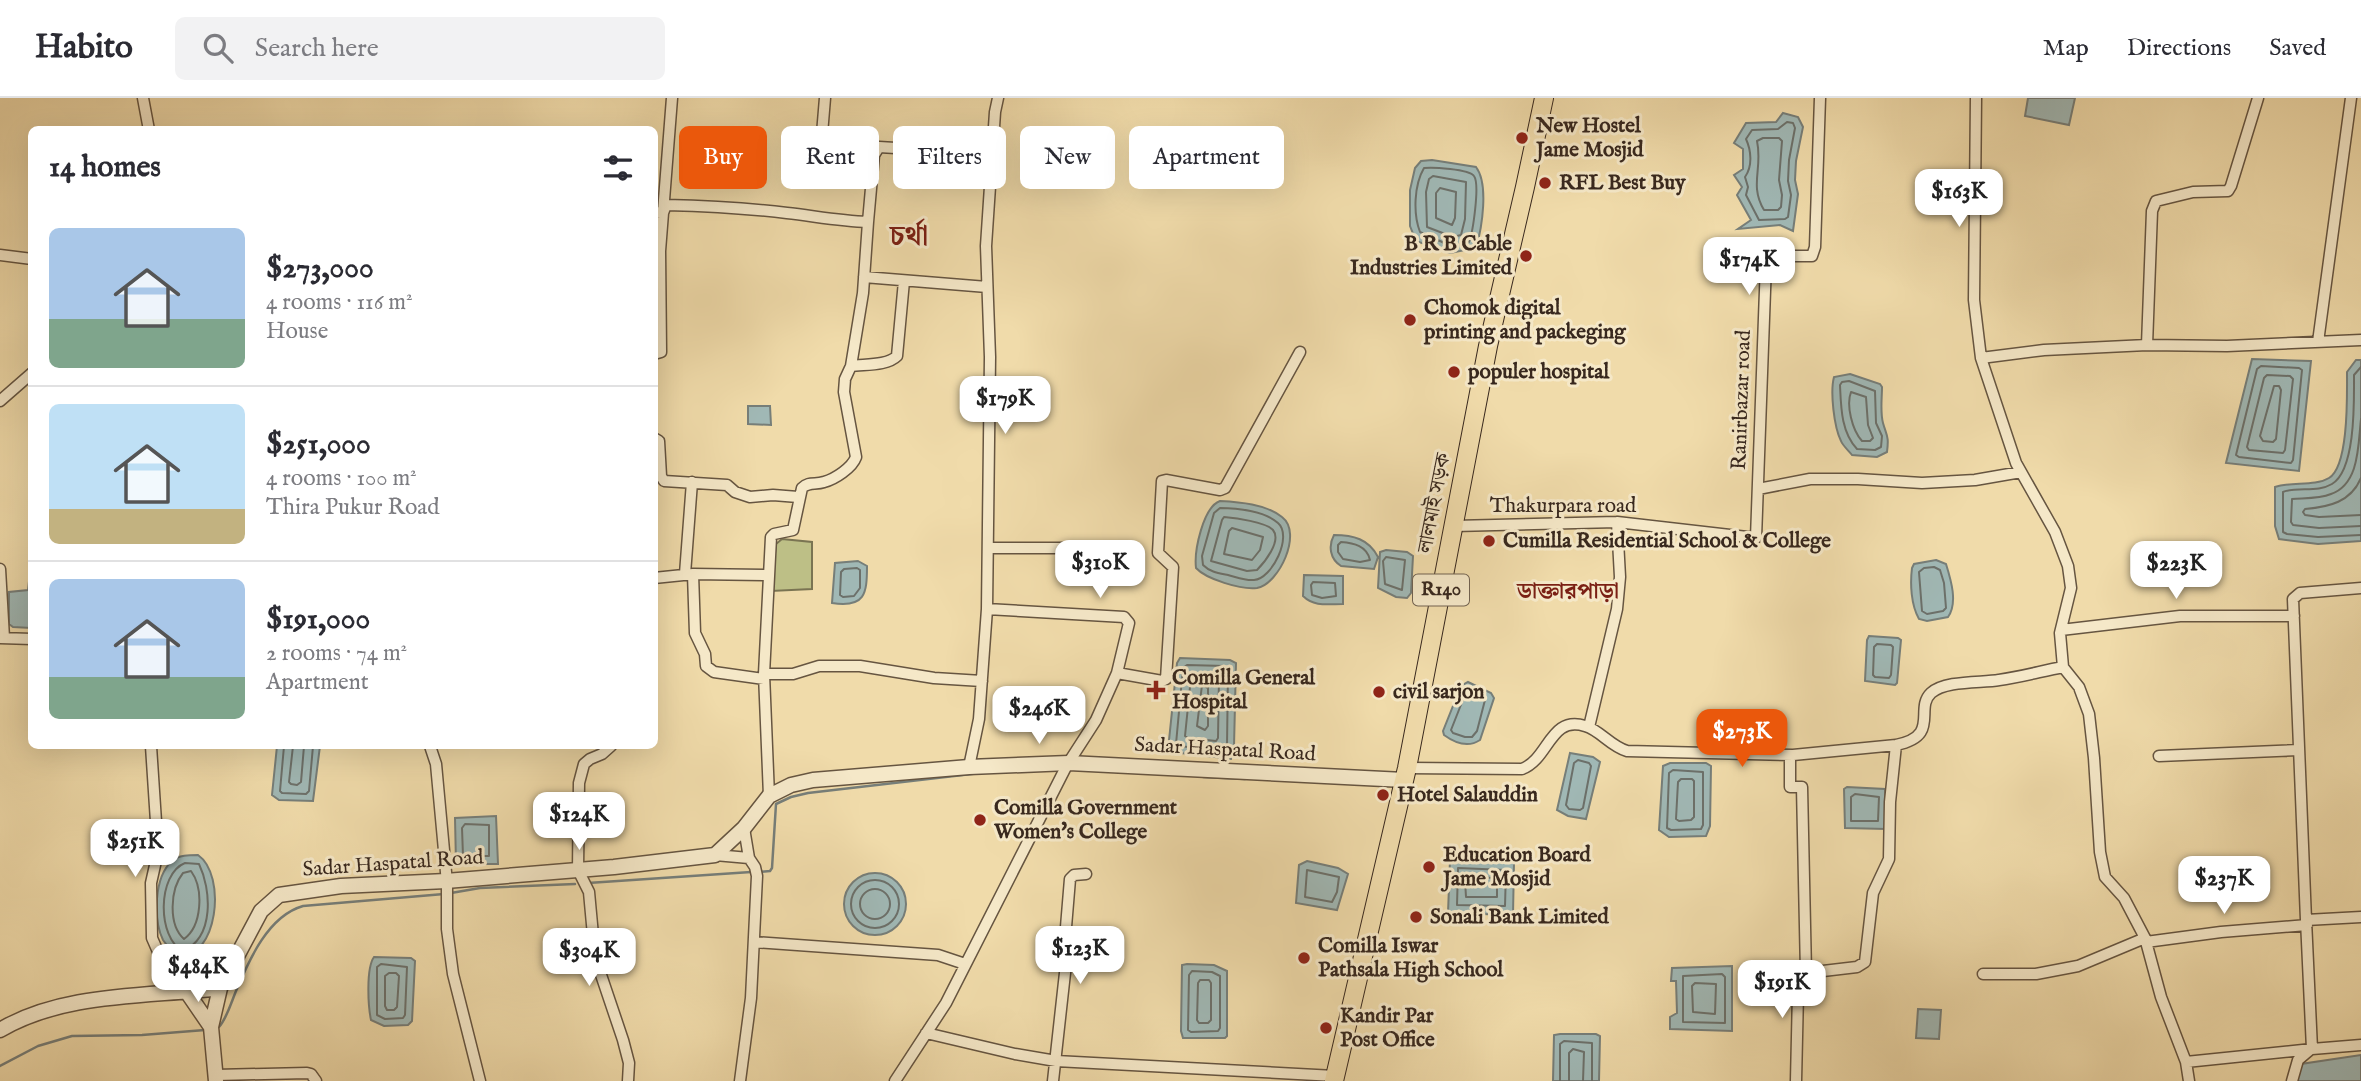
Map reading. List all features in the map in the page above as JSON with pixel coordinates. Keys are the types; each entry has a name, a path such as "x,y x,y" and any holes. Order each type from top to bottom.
{"main road":[{"name":"লালমাই সড়ক","path":"1335,1078 1406,774 1488,346 1544,98"}],"street":[{"path":"143,98 148,126"},
{"path":"658,353 659,213 672,98"},
{"path":"823,126 825,98"},
{"path":"994,126 998,98"},
{"name":"Ranirbazar road","path":"1756,538 1766,263 1769,256 1812,256 1815,247 1820,98"},
{"path":"1976,98 1974,300 1981,358 2021,472 2055,532 2068,566 2071,588 2061,630 2063,667 2079,688 2089,714 2100,852 2105,877 2124,898 2145,940 2161,997 2186,1062 2189,1081"},
{"path":"2147,345 2152,211 2156,201 2193,192 2228,191 2258,98"},
{"path":"2318,342 2351,98"},
{"path":"769,796 764,677 771,537 793,530 796,525 798,497 806,484 824,482 853,464 855,446 844,400 845,379 851,366 864,277 874,155 879,147 893,148"},
{"path":"969,767 979,719 987,609 990,357 986,246 990,189"},
{"path":"659,213 666,205 712,206 868,222"},
{"path":"0,255 28,258"},
{"path":"864,277 987,286"},
{"path":"851,366 886,362 897,356 904,281"},
{"path":"1981,358 2044,350 2147,345 2227,346 2361,340"},
{"path":"1117,673 1162,681 1166,679 1172,567 1158,554 1162,481 1220,490 1225,488 1300,352"},
{"path":"0,401 28,376"},
{"path":"658,441 661,476 664,481 727,485 735,492 750,497 798,497"},
{"path":"1758,489 1810,479 1922,483 1975,480 2021,472"},
{"path":"692,482 689,574 695,633 705,653 706,666 714,672 764,677 793,674 819,666 860,666 924,677 982,681"},
{"path":"1589,727 1617,610 1620,577 1617,522"},
{"name":"Thakurpara road","path":"1454,526 1617,522 1756,538"},
{"path":"988,548 1063,548"},
{"path":"0,569 2,638 28,639"},
{"path":"658,578 689,574 767,575"},
{"path":"2312,1049 2293,599 2300,593 2361,588"},
{"path":"895,1081 946,1003 1067,768 1096,720 1117,673 1129,623 1124,617 987,609"},
{"path":"2061,630 2180,616 2294,616"},
{"path":"1406,774 1522,769 1537,761 1553,735 1562,727 1574,723 1589,727 1616,748 1627,751 1790,755 1896,745 1916,737 1924,728 1927,699 1938,689 1979,681 1997,681 2063,667"},
{"path":"1806,974 1857,967 1865,962 1872,894 1889,859 1890,802 1896,745"},
{"path":"151,749 158,852 151,883 152,938 159,954 212,1027 216,1078 307,1073 316,1081"},
{"path":"431,749 436,764 446,882 446,929 453,974 480,1081"},
{"path":"608,749 584,764 579,783 578,870 589,892 595,957 623,1040 629,1063 628,1081"},
{"path":"2159,756 2300,750"},
{"path":"1790,755 1790,787 1802,787 1807,934 1806,974 1801,980 1798,993 1796,1081"},
{"name":"Sadar Haspatal Road","path":"212,1027 220,988 261,911 279,895 341,886 446,882 715,855 744,828 769,796 791,785 813,780 969,767 1406,774"},
{"path":"740,1081 751,998 754,942 753,867 744,828"},
{"path":"715,855 753,867"},
{"path":"1053,1081 1068,955 1066,927 1070,879 1074,875 1086,874"},
{"path":"1983,974 2036,974 2077,966 2145,940 2361,917"},
{"path":"754,942 938,955 965,964"},
{"path":"0,1030 20,1018 61,1006 220,988"},
{"path":"926,1033 1055,1061 1335,1078"},
{"path":"2186,1062 2361,1045"},
{"path":"2292,1081 2298,1060 2312,1049"}],"green space":[{"path":"782,539 812,542 812,589 771,591 776,544"}],"water":[{"path":"2028,98 2075,98 2069,125 2025,116"},
{"path":"1783,113 1798,117 1803,127 1796,161 1795,180 1798,194 1793,231 1780,225 1738,229 1751,220 1737,195 1742,187 1734,175 1743,169 1743,149 1734,143 1746,123 1776,122"},
{"path":"1432,160 1476,167 1480,175 1483,206 1476,248 1450,253 1416,241 1410,226 1410,190 1415,168 1421,161"},
{"path":"2252,359 2311,361 2299,471 2226,463"},
{"path":"2356,360 2361,360 2361,541 2318,544 2279,539 2275,526 2275,487 2323,481 2336,471 2346,429 2347,372"},
{"path":"1850,374 1882,387 1882,414 1888,447 1887,452 1877,457 1852,455 1839,435 1833,400 1834,377"},
{"path":"748,406 770,406 771,425 748,424"},
{"path":"1220,501 1260,506 1276,513 1288,524 1290,534 1286,557 1273,577 1257,588 1215,580 1196,568 1198,541 1204,520"},
{"path":"1334,535 1354,537 1370,546 1378,557 1374,569 1341,566 1337,563 1331,552"},
{"path":"1380,552 1407,552 1413,556 1411,593 1407,598 1396,597 1378,588"},
{"path":"1936,560 1946,564 1953,591 1953,605 1948,617 1927,621 1919,619 1914,607 1912,568 1914,564"},
{"path":"858,561 867,566 862,597 851,603 832,603 835,563"},
{"path":"1304,575 1343,576 1343,604 1322,604 1307,600 1303,596"},
{"path":"28,590 28,628 13,627 9,624 9,592"},
{"path":"1869,636 1901,640 1895,685 1865,681"},
{"path":"1180,658 1230,660 1236,663 1234,746 1231,759 1168,750 1177,663"},
{"path":"1468,682 1491,693 1494,698 1480,740 1466,744 1448,738 1443,731 1461,686"},
{"path":"277,749 320,749 313,801 279,800 272,795"},
{"path":"1570,753 1593,757 1600,762 1586,819 1568,816 1557,810"},
{"path":"1670,763 1706,763 1711,766 1710,826 1706,836 1669,837 1659,830 1663,766"},
{"path":"1844,789 1885,789 1886,829 1845,828"},
{"path":"496,816 498,864 456,864 455,818"},
{"path":"198,855 207,865 213,880 214,915 202,945 191,954 177,957 163,940 160,931 157,910 159,887 166,868 172,861 181,856"},
{"path":"1450,860 1514,862 1513,915 1448,913"},
{"path":"1307,861 1338,868 1348,874 1337,910 1296,903 1299,865"},
{"path":"869,873 881,873 897,882 904,892 904,916 897,926 881,935 869,935 858,930 849,921 844,910 844,898 849,887 858,878"},
{"path":"374,957 411,958 415,961 412,1021 408,1025 384,1026 371,1020 369,978"},
{"path":"1182,965 1214,965 1227,971 1225,1038 1183,1038"},
{"path":"1732,966 1732,1031 1670,1029 1670,1017 1677,1013 1676,981 1671,981 1672,968"},
{"path":"1918,1009 1941,1010 1939,1039 1916,1038"},
{"path":"1554,1035 1600,1036 1599,1081 1553,1081"},
{"path":"2361,1055 2361,1081 2295,1081 2301,1064"}],"waterway":[{"path":"758,872 770,871 772,868 776,804 791,797 980,773"},
{"path":"1203,777 1245,779"},
{"path":"588,883 751,872"},
{"path":"451,893 480,888 575,884"},
{"path":"219,1027 261,941 270,929 291,911 303,906 444,894"},
{"path":"0,1066 38,1046 72,1036 142,1035 205,1030"}],"place":[{"name":"New Hostel Jame Mosjid","path":"1522,138"},
{"name":"RFL Best Buy","path":"1545,183"},
{"name":"B R B Cable Industries Limited","path":"1526,256"},
{"name":"Chomok digital printing and packeging","path":"1410,320"},
{"name":"populer hospital","path":"1454,372"},
{"name":"Cumilla Residential School & College","path":"1489,541"},
{"name":"Comilla General Hospital","path":"1156,690"},
{"name":"civil sarjon","path":"1379,692"},
{"name":"Hotel Salauddin","path":"1383,795"},
{"name":"Comilla Government Women's College","path":"980,820"},
{"name":"Education Board Jame Mosjid","path":"1429,867"},
{"name":"Sonali Bank Limited","path":"1416,917"},
{"name":"Comilla Iswar Pathsala High School","path":"1304,958"},
{"name":"Kandir Par Post Office","path":"1326,1028"}],"district":[{"name":"চর্থা","path":"909,237"},
{"name":"ডাক্তারপাড়া","path":"1568,591"}]}
